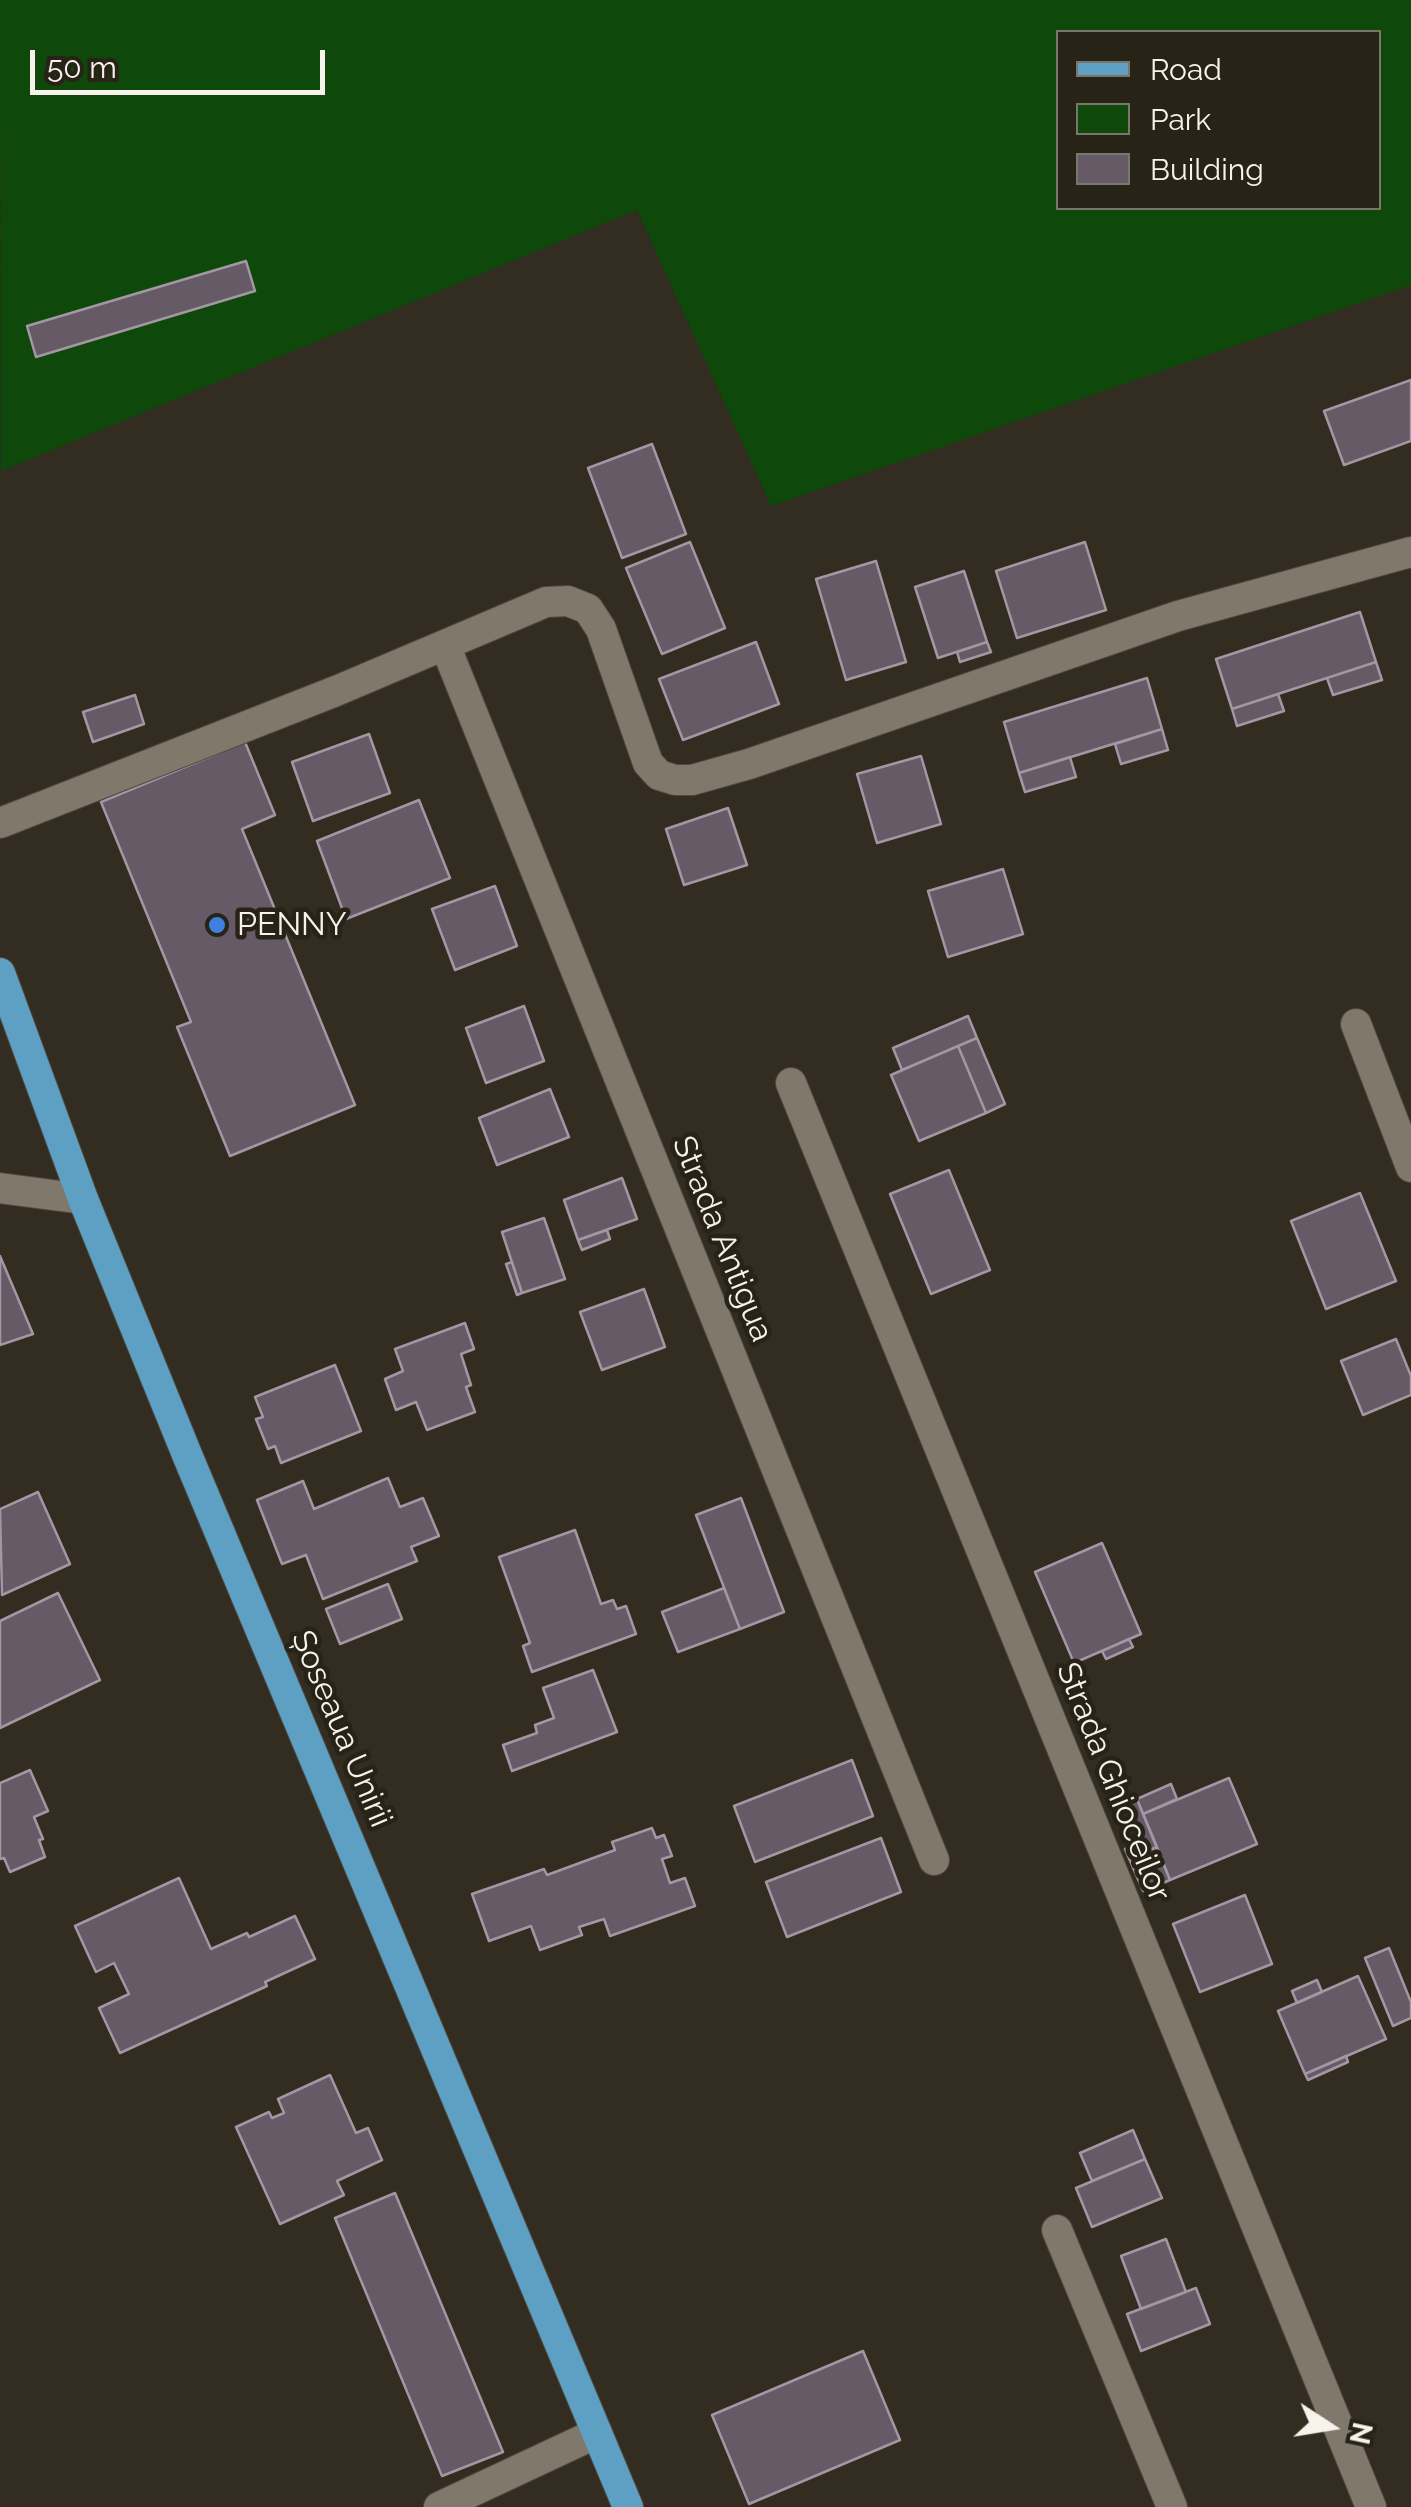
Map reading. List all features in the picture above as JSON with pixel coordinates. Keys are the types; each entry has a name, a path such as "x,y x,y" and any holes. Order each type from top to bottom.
{"main road":[{"name":"Șoseaua Unirii","path":"2,984 84,1199 628,2507"}],"street":[{"path":"0,822 546,602 568,600 588,608 601,629 648,763 658,775 692,780 749,764 1178,616 1411,552"},
{"name":"Strada Antigua","path":"445,645 934,1860"},
{"path":"1356,1024 1411,1167"},
{"name":"Strada Ghioceilor","path":"791,1083 1371,2507"},
{"path":"0,1188 84,1199"},
{"path":"1057,2230 1172,2507"},
{"path":"439,2507 597,2432"}],"green space":[{"path":"0,0 1411,0 1411,285 771,506 637,210 1,471"}],"building":[{"path":"246,261 255,291 36,357 27,326"},
{"path":"1411,380 1411,441 1344,465 1324,411"},
{"path":"652,444 686,534 622,558 588,468"},
{"path":"690,542 725,628 662,654 626,568"},
{"path":"1085,542 1106,610 1017,638 996,571"},
{"path":"876,561 906,662 846,680 816,579"},
{"path":"964,571 987,642 938,658 915,587"},
{"path":"1360,612 1376,662 1232,709 1216,659"},
{"path":"756,642 779,704 683,740 659,679"},
{"path":"987,642 991,652 960,662 957,652"},
{"path":"1376,662 1382,680 1333,695 1327,678"},
{"path":"1147,678 1162,729 1019,773 1004,722"},
{"path":"1278,694 1284,711 1237,726 1232,709"},
{"path":"135,695 144,724 93,742 83,712"},
{"path":"1162,729 1168,750 1121,764 1115,744"},
{"path":"369,734 390,793 313,821 292,762"},
{"name":"PENNY","path":"245,742 275,815 242,829 355,1105 230,1156 177,1027 191,1022 101,802"},
{"path":"921,756 941,824 877,843 857,774"},
{"path":"1070,757 1076,777 1025,792 1019,773"},
{"path":"419,800 450,878 346,919 317,841"},
{"path":"728,808 747,865 684,885 666,829"},
{"path":"1003,869 1023,934 948,957 928,891"},
{"path":"495,886 517,946 455,970 432,909"},
{"path":"524,1006 544,1061 486,1083 466,1028"},
{"path":"968,1016 977,1038 902,1070 893,1048"},
{"path":"977,1038 1005,1104 986,1113 958,1046"},
{"path":"958,1046 986,1113 919,1141 891,1075"},
{"path":"550,1089 569,1137 497,1165 479,1118"},
{"path":"949,1170 990,1270 931,1294 890,1194"},
{"path":"622,1178 637,1219 578,1240 564,1200"},
{"path":"1360,1193 1396,1281 1326,1309 1291,1221"},
{"path":"544,1218 565,1279 522,1293 502,1232"},
{"path":"607,1230 610,1239 582,1250 578,1240"},
{"path":"0,1256 33,1334 0,1345"},
{"path":"512,1262 522,1293 517,1295 506,1264"},
{"path":"644,1289 665,1347 602,1370 580,1312"},
{"path":"465,1323 474,1349 461,1354 475,1412 427,1430 416,1402 396,1410 385,1379 403,1371 395,1349"},
{"path":"1396,1339 1411,1376 1411,1395 1363,1415 1341,1361"},
{"path":"335,1365 361,1431 281,1463 275,1446 268,1449 256,1419 263,1417 255,1397"},
{"path":"388,1478 400,1507 423,1498 439,1536 411,1547 417,1561 323,1599 306,1555 282,1564 257,1500 303,1481 314,1509"},
{"path":"38,1492 70,1564 2,1595 0,1509"},
{"path":"741,1498 784,1612 740,1629 696,1515"},
{"path":"575,1530 601,1604 613,1600 617,1609 626,1606 636,1634 532,1672 523,1646 530,1643 499,1557"},
{"path":"1102,1543 1141,1634 1074,1663 1035,1572"},
{"path":"388,1584 402,1619 340,1644 326,1609"},
{"path":"724,1588 740,1629 678,1652 662,1612"},
{"path":"58,1593 100,1680 0,1728 0,1621"},
{"path":"1129,1639 1133,1647 1106,1659 1102,1651"},
{"path":"593,1670 617,1732 512,1771 503,1745 537,1733 535,1725 554,1718 543,1688"},
{"path":"852,1760 873,1816 755,1862 734,1806"},
{"path":"30,1770 48,1811 34,1817 45,1857 10,1872 4,1858 0,1859 0,1783"},
{"path":"1229,1778 1257,1844 1170,1880 1143,1814"},
{"path":"1171,1784 1177,1799 1143,1814 1137,1799"},
{"path":"1137,1799 1157,1847 1144,1852 1124,1804"},
{"path":"652,1828 656,1838 664,1835 672,1856 662,1859 670,1883 685,1878 695,1906 610,1936 604,1919 579,1927 582,1935 540,1950 531,1926 489,1941 472,1894 544,1869 547,1875 615,1850 612,1842"},
{"path":"881,1838 901,1892 787,1937 766,1882"},
{"path":"1141,1843 1158,1885 1143,1891 1125,1849"},
{"path":"1157,1847 1170,1880 1158,1885 1144,1852"},
{"path":"179,1878 211,1949 295,1916 315,1959 265,1982 267,1986 120,2053 99,2008 129,1994 114,1963 96,1972 75,1926"},
{"path":"1245,1895 1272,1964 1200,1992 1173,1924"},
{"path":"1389,1948 1411,2002 1411,2018 1393,2026 1365,1958"},
{"path":"1358,1976 1386,2039 1305,2074 1278,2011"},
{"path":"1317,1980 1322,1992 1297,2003 1292,1991"},
{"path":"1346,2056 1348,2062 1308,2080 1305,2074"},
{"path":"330,2075 356,2133 368,2128 382,2160 337,2181 344,2195 280,2224 236,2127 269,2112 272,2118 284,2113 278,2099"},
{"path":"1133,2130 1145,2159 1092,2181 1080,2153"},
{"path":"1145,2159 1162,2198 1092,2227 1076,2188"},
{"path":"395,2193 503,2452 442,2476 335,2218"},
{"path":"1166,2239 1186,2292 1141,2309 1121,2256"},
{"path":"1196,2288 1210,2324 1141,2351 1127,2314"},
{"path":"863,2351 900,2440 749,2504 712,2415"}],"place":[{"name":"PENNY","path":"217,925"}]}
